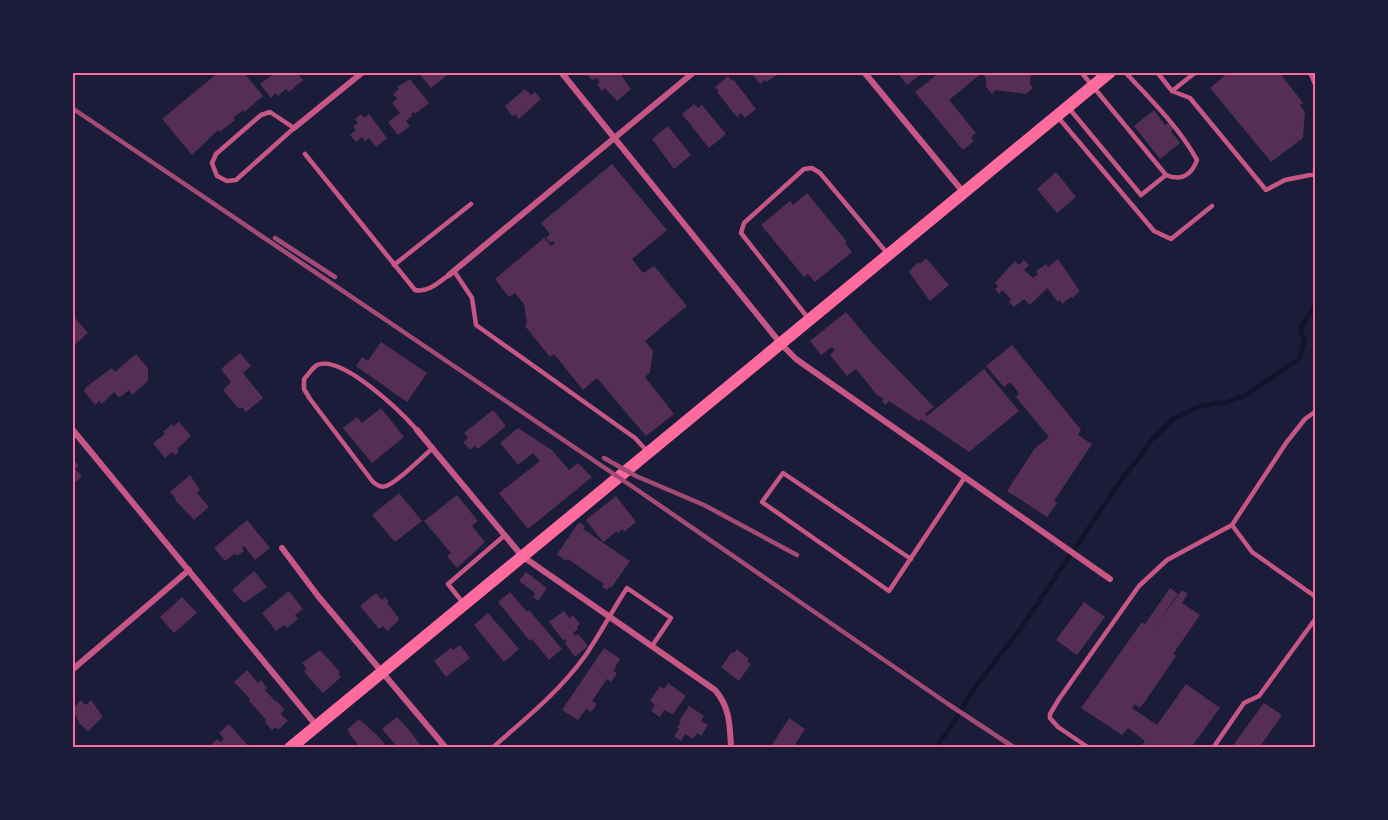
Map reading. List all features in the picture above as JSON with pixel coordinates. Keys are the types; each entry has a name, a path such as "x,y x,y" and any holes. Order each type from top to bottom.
{"main road":[{"path":"290,748 1110,72"}],"street":[{"path":"294,128 363,72"},
{"path":"561,72 781,344 796,358 1110,579"},
{"path":"452,273 694,72"},
{"path":"864,72 964,194"},
{"path":"417,430 522,556 710,685 723,700 729,716 731,748"},
{"path":"73,433 316,725"},
{"path":"282,548 318,596 446,748"},
{"path":"72,670 189,570"}],"lane":[{"path":"1081,72 1166,175 1172,178 1185,177 1194,170 1197,160 1191,148 1125,72"},
{"path":"1157,72 1172,91 1190,98 1266,190 1285,180 1315,174 1316,124"},
{"path":"1172,91 1196,72"},
{"path":"1310,72 1316,86"},
{"path":"1068,107 1141,195 1166,175"},
{"path":"270,112 294,128 236,180 227,182 217,176 214,171 212,163 216,153 261,115 270,112"},
{"path":"1057,116 1154,231 1171,239 1212,206"},
{"path":"305,154 415,290 422,291 432,287 452,273 472,298 476,326 635,438 649,453"},
{"path":"810,320 741,233 744,223 804,170 812,168 820,173 889,255"},
{"path":"394,265 471,204"},
{"path":"417,430 384,397 341,368 328,364 317,365 304,379 304,389 310,399 378,486 386,486 433,448"},
{"path":"1089,748 1050,718 1059,699 1139,586 1167,560 1232,525 1286,443 1305,419 1316,411"},
{"path":"911,559 783,472 762,502 889,591 911,559 965,477"},
{"path":"1232,525 1252,552 1316,597"},
{"path":"464,604 448,584 505,536"},
{"path":"492,748 537,709 561,684 584,656 627,588 671,618 652,646"},
{"path":"1213,748 1244,703 1259,696 1316,618"}],"building":[{"path":"219,72 243,72 263,96 233,118 235,120 220,132 218,130 192,155 162,119"},
{"path":"272,72 301,72 298,74 303,80 289,92 286,89 278,96 276,93 271,98 260,84 274,74"},
{"path":"418,72 451,72 431,88"},
{"path":"592,72 619,72 631,89 617,101 605,88 602,91 597,84 600,82 597,78 592,80 588,75"},
{"path":"751,72 777,72 778,74 760,84"},
{"path":"897,72 924,72 907,85"},
{"path":"940,72 1031,72 1030,84 1033,88 1026,94 995,90 992,94 986,87 986,78 982,73 949,100 976,133 971,137 974,141 963,150 915,92"},
{"path":"1229,72 1279,72 1303,103 1300,105 1305,112 1303,138 1271,162 1210,88"},
{"path":"728,76 732,81 733,79 756,109 745,118 741,113 737,117 717,92 719,91 715,87"},
{"path":"410,79 429,103 415,114 414,112 411,114 412,116 406,121 410,126 398,135 388,122 400,113 392,103 397,99 393,94 399,89 397,87"},
{"path":"525,89 531,95 535,92 541,99 519,119 515,114 512,116 505,106"},
{"path":"694,104 698,108 702,105 726,134 709,148 682,114"},
{"path":"1154,110 1165,125 1168,123 1173,129 1171,131 1180,143 1160,159 1134,126"},
{"path":"361,114 364,118 369,114 387,138 376,147 369,138 365,141 362,137 356,142 350,135 356,130 353,127 358,123 355,119"},
{"path":"668,126 691,155 674,169 652,139"},
{"path":"612,164 667,230 632,259 643,273 654,266 687,306 645,341 653,351 650,372 645,377 674,414 646,436 597,378 583,390 554,354 550,357 525,326 527,324 524,304 515,293 509,297 495,279 544,238 551,246 555,243 553,241 550,243 546,238 550,234 541,223"},
{"path":"1056,172 1076,197 1057,213 1037,189"},
{"path":"807,193 847,242 845,243 852,252 815,282 808,274 804,277 761,225 790,201 793,205"},
{"path":"926,258 949,285 930,301 909,272 918,262 920,264"},
{"path":"1058,259 1079,290 1062,304 1047,288 1030,305 1024,299 1014,307 1009,302 1011,299 1002,290 999,294 995,289 998,286 995,283 1015,261 1019,265 1024,260 1029,265 1024,270 1033,278 1038,274 1036,271 1046,264 1048,267"},
{"path":"846,312 872,343 934,407 925,414 927,416 984,369 1019,411 969,452 922,420 923,418 919,421 889,401 885,405 882,401 884,399 877,395 856,369 847,376 830,355 835,350 832,347 821,355 810,341"},
{"path":"75,318 88,333 72,347 72,321"},
{"path":"381,342 427,373 407,402 356,366 362,357 368,361"},
{"path":"1012,345 1081,430 1078,435 1092,444 1054,501 1057,503 1047,517 1007,491 1035,448 1049,437 1016,397 1019,393 1010,382 1004,387 986,366"},
{"path":"240,353 251,366 243,373 263,398 246,412 242,407 239,409 223,390 231,382 221,369"},
{"path":"136,354 148,368 148,381 132,395 129,390 119,398 114,392 102,404 99,401 95,405 84,391 86,387 112,368 115,372"},
{"path":"381,408 404,437 372,463 343,428 357,417 362,423"},
{"path":"493,410 506,426 478,449 475,446 470,450 463,442 468,438 464,433"},
{"path":"179,422 191,436 177,449 179,452 175,455 172,452 165,458 153,443 165,434 163,432 172,424 173,426"},
{"path":"518,428 552,450 569,470 578,463 592,477 528,529 499,493 540,461 533,453 518,465 500,443"},
{"path":"72,458 79,466 75,469 82,476 76,482 72,480"},
{"path":"190,475 200,490 197,493 209,507 194,520 170,492"},
{"path":"399,493 422,521 395,542 372,515"},
{"path":"457,495 478,521 472,526 485,542 457,568 447,556 451,553 424,521"},
{"path":"616,496 636,522 624,532 622,529 618,533 617,531 603,542 586,520"},
{"path":"247,520 270,548 255,560 244,546 242,548 244,551 225,561 214,548"},
{"path":"579,522 585,526 583,529 630,561 611,588 607,590 602,587 604,584 557,554"},
{"path":"254,571 267,587 244,603 232,590"},
{"path":"526,572 547,588 538,601 533,597 535,593 519,581"},
{"path":"1170,588 1178,594 1153,629 1182,590 1188,594 1182,603 1200,615 1173,654 1176,656 1144,703 1139,708 1135,704 1132,708 1157,725 1186,684 1220,708 1192,746 1195,748 1140,748 1145,741 1128,728 1122,735 1081,708 1142,622 1145,624"},
{"path":"289,591 303,609 295,615 298,619 287,628 284,625 276,631 262,613"},
{"path":"510,592 527,612 529,610 562,649 549,660 498,602"},
{"path":"376,593 382,600 385,597 399,620 387,631 383,626 379,629 360,606"},
{"path":"182,597 197,613 174,633 160,617"},
{"path":"1084,602 1105,617 1077,655 1056,640"},
{"path":"564,611 569,618 573,615 580,624 573,633 575,636 578,634 588,646 575,657 565,643 567,641 563,640 549,622"},
{"path":"488,613 519,649 504,662 474,625"},
{"path":"460,645 470,658 446,677 434,661 451,648 453,650"},
{"path":"604,648 620,659 613,671 617,673 611,682 607,679 592,701 597,704 591,712 586,709 578,720 562,710"},
{"path":"737,649 749,659 747,661 751,664 739,681 721,667"},
{"path":"320,650 340,672 338,674 341,677 323,693 304,671 307,669 302,663"},
{"path":"247,670 258,683 261,680 267,688 265,690 284,709 281,714 288,721 278,730 276,727 272,730 249,701 250,699 234,682"},
{"path":"668,683 686,696 673,714 664,710 660,717 651,711 655,705 650,701 660,686 664,689"},
{"path":"81,700 86,705 91,700 103,717 88,731 78,722 72,710"},
{"path":"1264,703 1282,715 1259,748 1231,748"},
{"path":"689,706 704,716 701,721 708,725 701,736 697,733 693,739 685,734 681,741 674,736 679,729 677,728 681,722 679,721"},
{"path":"397,717 422,748 398,748 382,729"},
{"path":"789,718 805,729 793,748 770,748"},
{"path":"359,719 388,748 361,748 347,730"},
{"path":"229,724 250,748 214,748 211,745 217,739 220,742 224,739 219,733"}],"waterway":[{"path":"935,748 973,690 1021,628 1121,480 1152,439 1175,418 1200,406 1227,402 1244,396 1300,358 1304,342 1301,328 1316,304"}],"railway":[{"path":"72,108 1015,748"},
{"path":"275,238 335,277"},
{"path":"604,458 636,476 704,505 797,555"}]}
